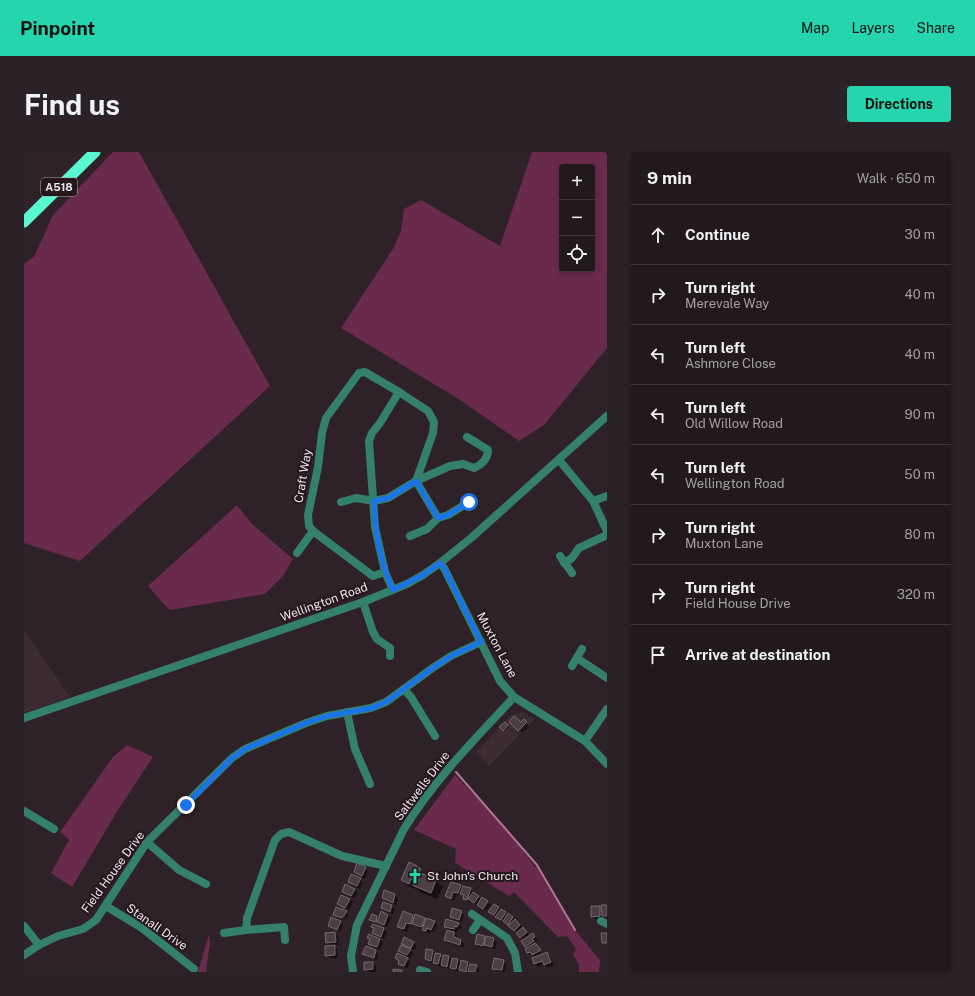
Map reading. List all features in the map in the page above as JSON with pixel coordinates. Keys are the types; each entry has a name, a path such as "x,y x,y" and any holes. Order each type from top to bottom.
{"highway":[{"name":"A518","path":"24,222 95,152"}],"street":[{"name":"Craft Way","path":"313,532 309,526 308,515 326,418 359,373 365,372 399,392 428,411 434,422 433,433 416,481"},
{"path":"393,590 385,572 375,527 369,441 372,433 399,392"},
{"name":"Wellington Road","path":"24,718 363,602 393,590 423,575 472,538 607,416"},
{"path":"341,502 356,498 374,501 388,498 416,481 450,466 463,464 474,468 481,465 488,454 488,450 466,437"},
{"path":"558,460 593,501 607,531"},
{"path":"416,481 438,518"},
{"path":"593,501 607,496"},
{"path":"410,536 427,529 438,518 448,515 469,502"},
{"path":"297,553 313,532 373,576 385,572"},
{"path":"572,574 562,559 572,558 579,548 607,535"},
{"name":"Muxton Lane","path":"440,563 444,568 500,681 514,697 585,741 607,764"},
{"path":"363,602 373,632 377,639 390,652 398,643"},
{"name":"Field House Drive","path":"24,955 39,945 58,936 83,929 96,920 147,842 232,758 245,749 306,723 327,716 372,708 386,702 451,656 481,642"},
{"path":"572,666 582,649"},
{"path":"577,658 607,678"},
{"path":"404,688 435,736"},
{"name":"Saltwells Drive","path":"353,972 351,956 357,925 404,830 426,797 454,760 514,697"},
{"path":"585,741 607,708"},
{"path":"347,712 355,749 370,784"},
{"path":"24,811 54,829"},
{"path":"246,930 246,918 275,840 281,834 289,832 342,856 386,866"},
{"path":"147,842 179,870 206,884"},
{"name":"Stanall Drive","path":"106,906 142,928 194,969"},
{"path":"472,914 508,938 515,953 518,972"},
{"path":"473,930 480,920"},
{"path":"24,926 39,945"},
{"path":"224,933 284,927 285,940"}],"shaded area":[{"path":"113,152 139,152 270,386 80,561 24,543 24,264 34,257 53,215"},
{"path":"532,152 607,152 607,348 544,425 519,441 457,398 341,328 393,249 401,231 404,209 421,200 500,246"},
{"path":"237,505 252,524 293,559 283,576 265,594 170,610 148,586"},
{"path":"24,630 70,697 24,713"},
{"path":"523,712 535,719 489,766 476,752 511,715"},
{"path":"127,745 153,757 118,810 72,887 51,873 69,840 60,832 113,757"},
{"path":"455,775 505,826 535,867 537,865 575,930 600,960 599,972 579,972 579,965 573,954 576,949 567,936 558,937 514,892 509,896 455,863 456,849 414,830"},
{"path":"209,934 210,942 206,972 198,972"}],"building":[{"path":"514,716 521,722 524,719 527,722 518,731 509,722"},
{"path":"505,722 508,725 503,731 499,727"},
{"name":"St John's Church","path":"409,862 421,869 419,872 436,880 431,893 412,885 415,880 411,879 409,884 401,880"},
{"path":"357,863 366,867 362,876 354,872"},
{"path":"351,874 361,878 357,886 348,882"},
{"path":"451,882 461,885 458,893 453,892 451,899 445,896"},
{"path":"345,884 355,889 351,896 342,892"},
{"path":"463,886 471,888 467,900 463,899 464,895 460,894"},
{"path":"384,890 395,894 393,903 382,898"},
{"path":"473,892 479,896 474,903 468,899"},
{"path":"341,895 350,899 345,908 337,904"},
{"path":"482,897 488,901 483,909 477,905"},
{"path":"383,902 392,905 390,912 381,908"},
{"path":"494,904 499,907 494,915 488,912"},
{"path":"601,905 607,905 607,916 602,916"},
{"path":"591,906 600,906 600,916 591,917"},
{"path":"336,907 347,911 342,918 333,915"},
{"path":"452,908 462,911 459,920 450,917"},
{"path":"501,909 506,912 501,920 495,917"},
{"path":"381,911 388,915 384,925 377,922"},
{"path":"403,911 413,915 411,924 406,923 404,929 397,927"},
{"path":"508,913 513,917 508,925 503,921"},
{"path":"372,914 377,916 376,922 369,920"},
{"path":"415,914 425,918 422,927 412,924"},
{"path":"331,917 341,921 337,930 328,926"},
{"path":"426,918 435,921 431,930 427,928 426,931 422,930"},
{"path":"446,919 459,923 457,927 455,926 454,929 444,927"},
{"path":"515,919 520,925 514,931 508,926"},
{"path":"373,924 384,928 381,937 372,933 374,928 371,927"},
{"path":"523,927 527,932 520,938 516,933"},
{"path":"447,930 454,932 454,937 461,940 460,945 444,940"},
{"path":"335,932 336,942 326,943 325,933"},
{"path":"533,933 535,937 532,938 534,941 525,947 521,941"},
{"path":"601,933 607,933 607,943 602,943"},
{"path":"369,934 380,939 377,947 368,944 370,939 367,938"},
{"path":"477,934 485,936 483,946 475,944"},
{"path":"486,936 494,938 492,947 484,945"},
{"path":"404,937 414,942 411,948 401,944"},
{"path":"535,943 541,950 532,955 530,952 527,953 525,949"},
{"path":"335,945 335,955 325,956 325,946"},
{"path":"401,945 411,949 407,955 398,951"},
{"path":"366,946 376,950 374,958 362,954"},
{"path":"426,949 433,950 431,961 425,959"},
{"path":"547,952 551,962 544,965 542,961 534,964 532,958"},
{"path":"397,953 408,958 404,966 398,964 399,961 395,958"},
{"path":"435,953 441,954 438,964 433,963"},
{"path":"443,955 449,956 447,967 441,965"},
{"path":"452,958 458,959 456,969 450,968"},
{"path":"494,958 504,960 502,970 492,969"},
{"path":"461,960 468,962 466,972 459,970"},
{"path":"364,962 373,962 373,969 364,970"},
{"path":"470,964 477,965 475,972 468,972"},
{"path":"393,969 402,970 402,972 393,972"}],"waterway":[{"path":"456,772 537,865 575,930"}],"place":[{"name":"St John's Church","path":"415,876"}],"route":[{"path":"186,805 232,758 245,749 306,723 327,716 372,708 386,702 451,656 481,642 444,568 440,563 423,575 393,590 385,572 375,527 374,501 388,498 416,481 438,518 448,515 469,502"}]}
